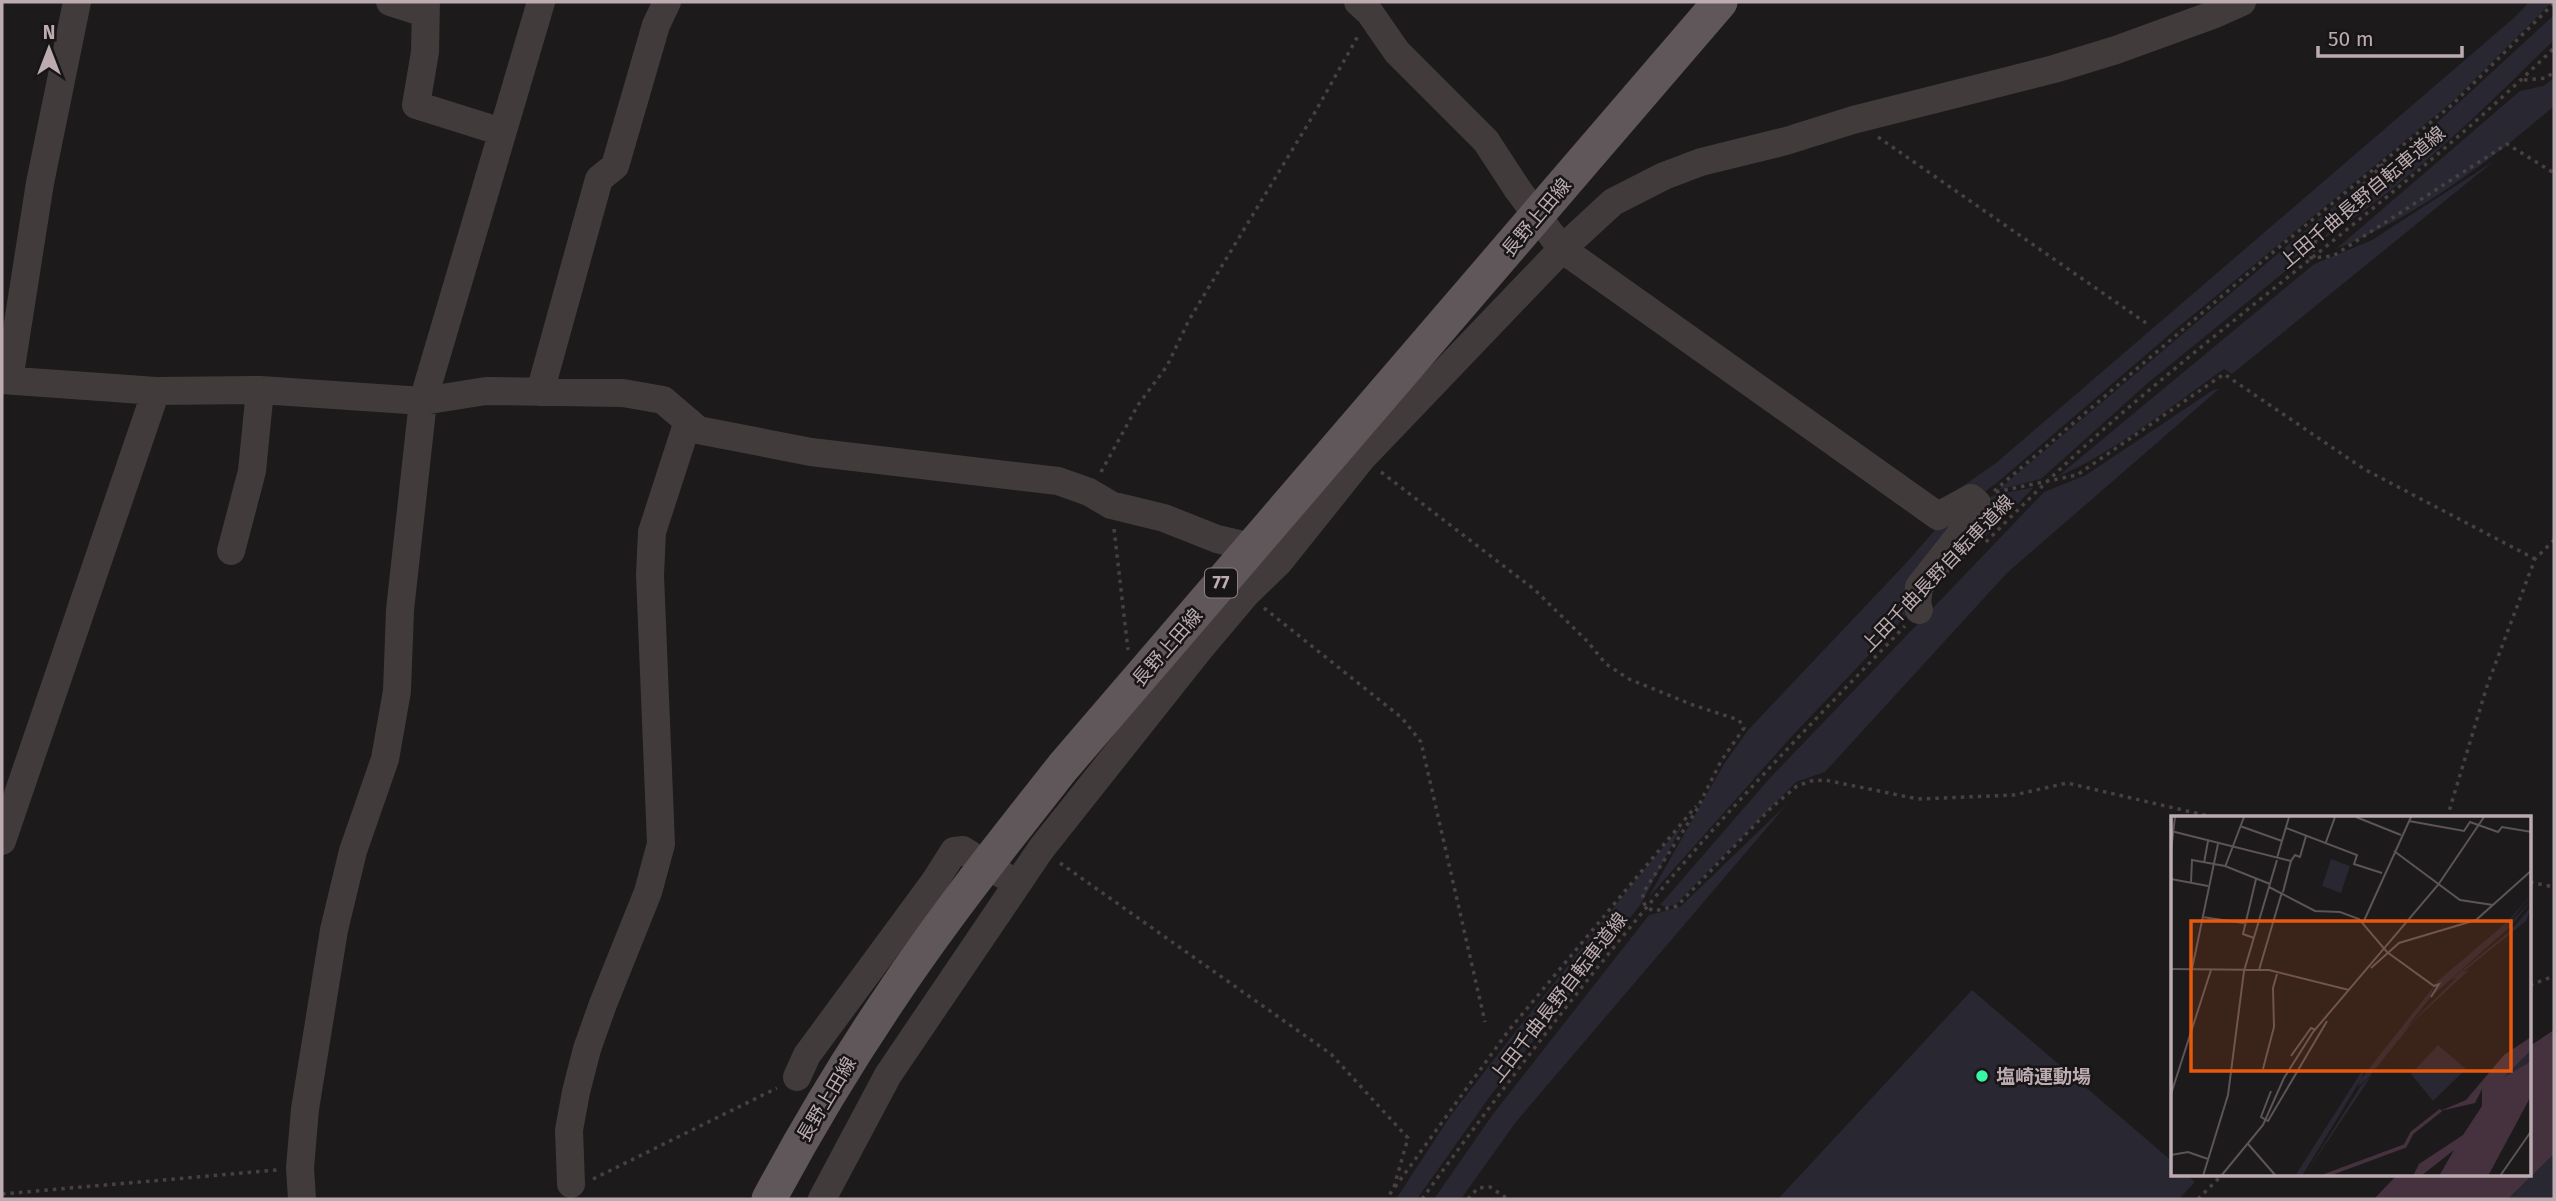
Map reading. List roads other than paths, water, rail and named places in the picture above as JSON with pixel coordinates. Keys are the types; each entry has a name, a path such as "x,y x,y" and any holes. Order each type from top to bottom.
{"main road":[{"name":"長野上田線","path":"769,1199 829,1093 891,996 986,864 1063,768 1137,697 1265,555 1537,216 1720,2"}],"street":[{"path":"77,2 40,183 5,380 156,391 260,390 423,401 486,391 623,393 663,400 698,430 811,452 1058,481 1100,499 1164,518 1265,555"},
{"path":"390,2 425,8 425,52 416,105 502,132"},
{"path":"302,1199 300,1168 305,1109 334,930 353,851 385,759 397,691 400,610 423,401 541,2"},
{"path":"540,392 599,179 615,166 656,25 667,2"},
{"path":"822,1199 888,1075 1041,849 1137,697 1198,651 1246,594 1265,555 1562,249 1613,202 1664,176 1733,153 2054,69 2116,50 2242,2"},
{"path":"1368,6 1397,52 1486,141 1562,249 1938,516 1971,498 1977,503 1977,513 1919,587 1919,610"},
{"path":"231,551 252,471 260,390"},
{"path":"2,841 156,391"},
{"path":"571,1184 569,1130 578,1082 603,1004 648,892 661,844 650,575 652,532 688,421"},
{"path":"797,1077 807,1055 954,851 963,850 1017,884"}],"place":[{"name":"塩崎運動場","path":"1982,1076"}]}
